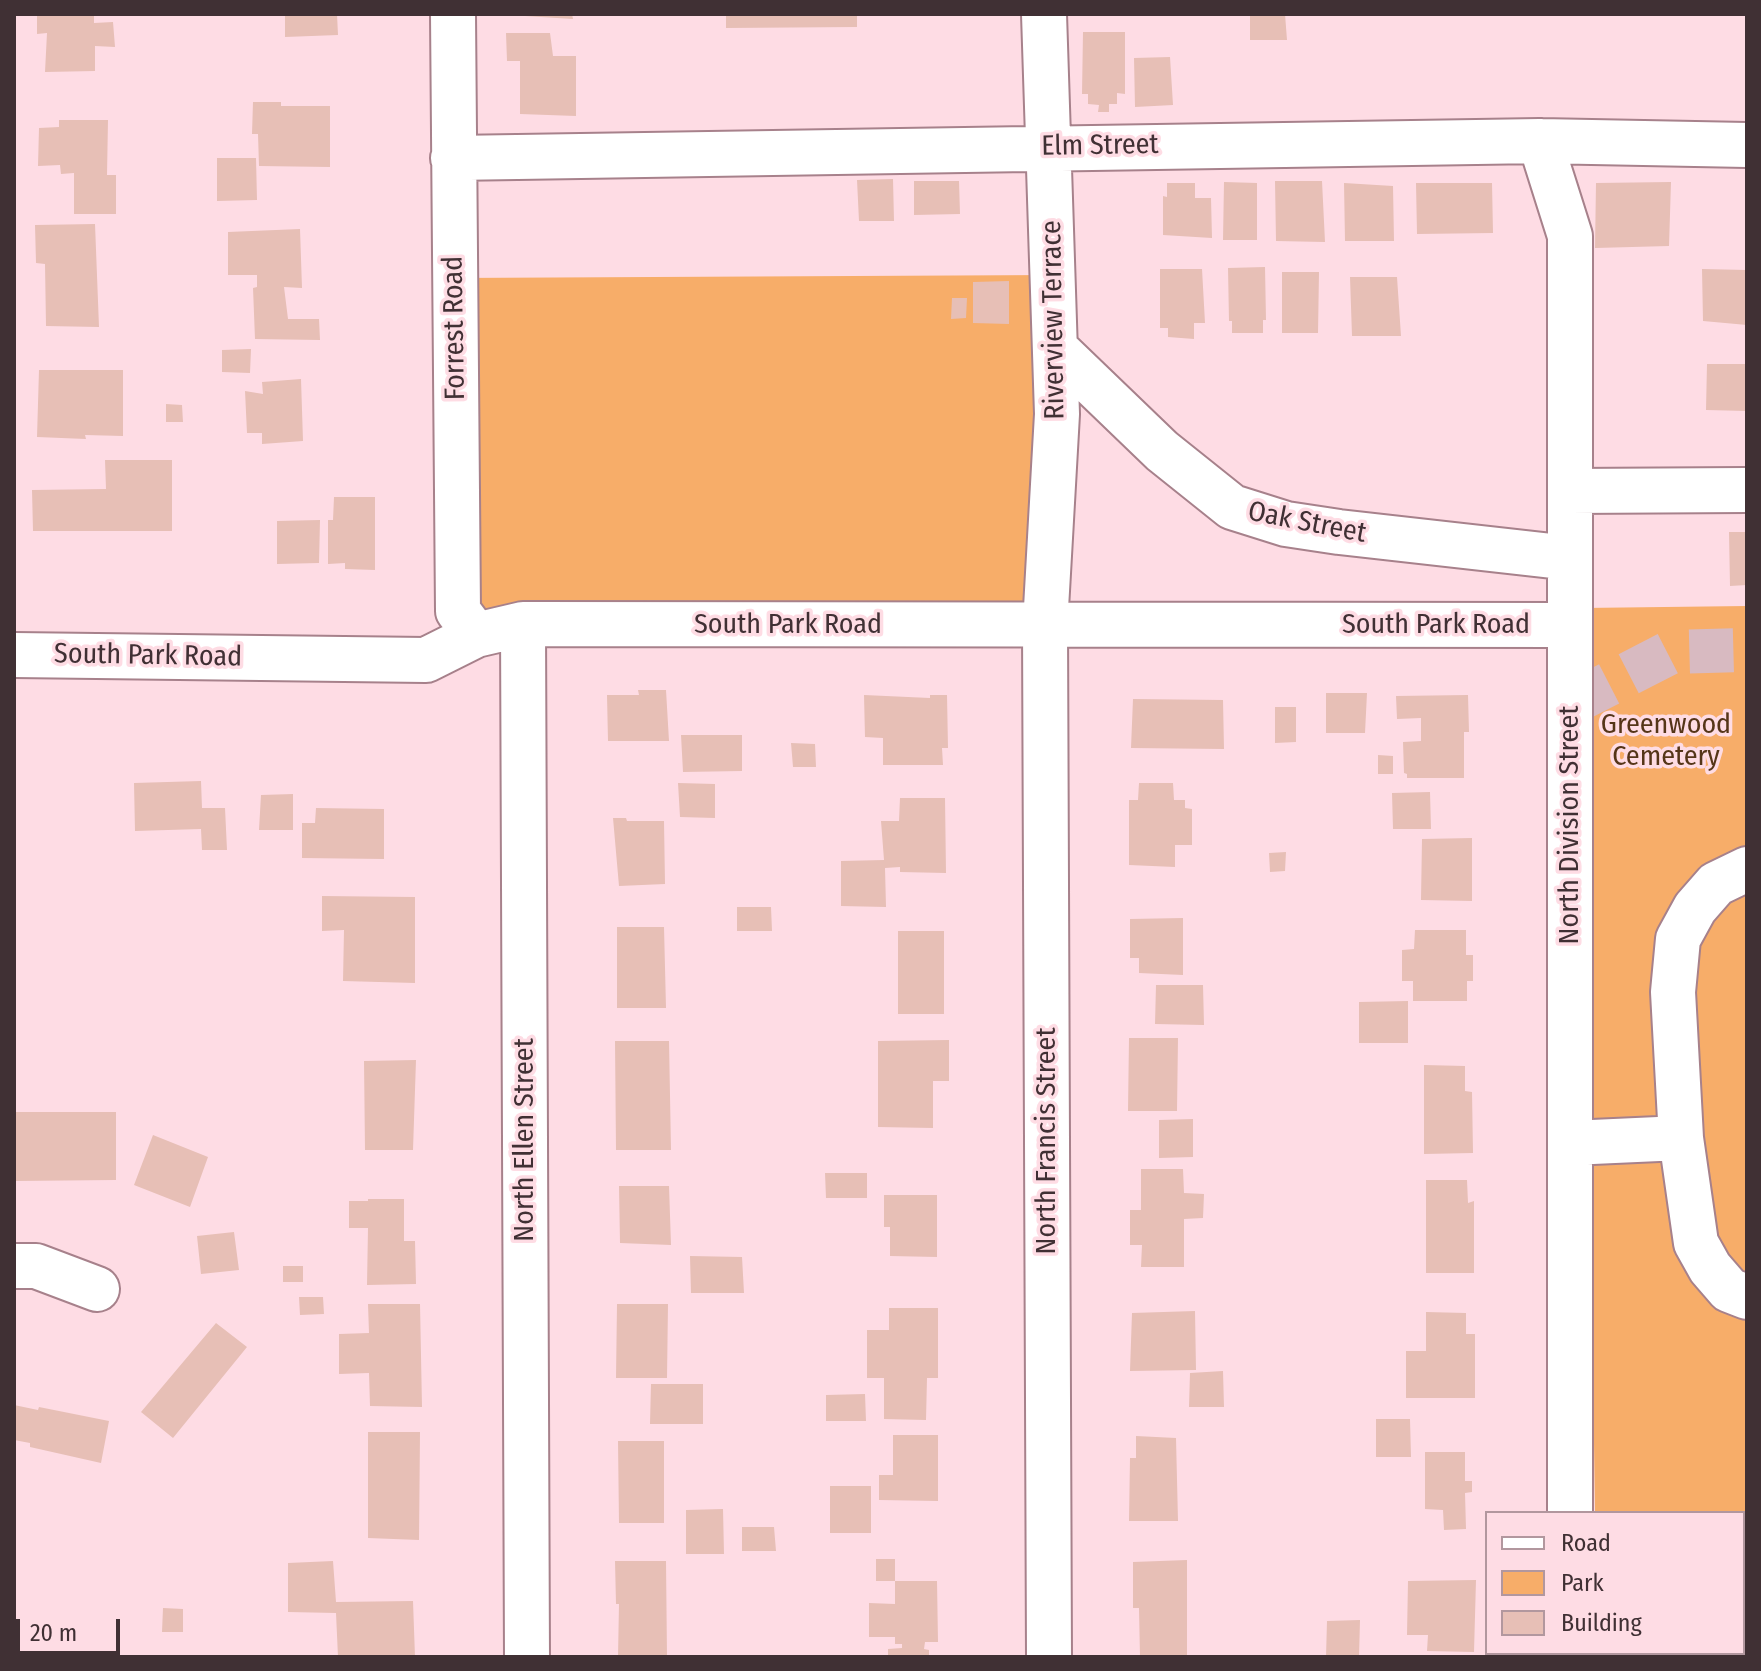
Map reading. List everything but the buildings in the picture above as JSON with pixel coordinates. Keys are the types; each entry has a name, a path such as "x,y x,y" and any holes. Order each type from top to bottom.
{"street":[{"name":"Forrest Road","path":"453,14 458,611 476,635"},
{"name":"Riverview Terrace","path":"1044,14 1057,414 1045,626"},
{"name":"Elm Street","path":"453,158 1540,141 1747,145"},
{"name":"North Division Street","path":"1540,141 1570,236 1570,1511"},
{"name":"Oak Street","path":"1056,349 1162,451 1232,507 1286,524 1339,532 1570,558"},
{"path":"1570,491 1747,490"},
{"name":"South Park Road","path":"14,655 426,660 476,635 523,624 1570,625"},
{"name":"North Ellen Street","path":"523,624 527,1657"},
{"name":"North Francis Street","path":"1045,626 1049,1657"},
{"path":"1747,869 1716,884 1695,908 1678,939 1673,992 1681,1138 1696,1243 1710,1268 1729,1290 1747,1297"},
{"path":"1570,1143 1681,1138"},
{"path":"14,1266 36,1266 97,1289"}],"green space":[{"path":"1054,275 1045,626 476,635 454,278"},
{"name":"Greenwood Cemetery","path":"1747,606 1747,1649 1745,1511 1595,1511 1582,608"}],"tunnel":[{"path":"1570,704 1671,652 1747,650"}]}
